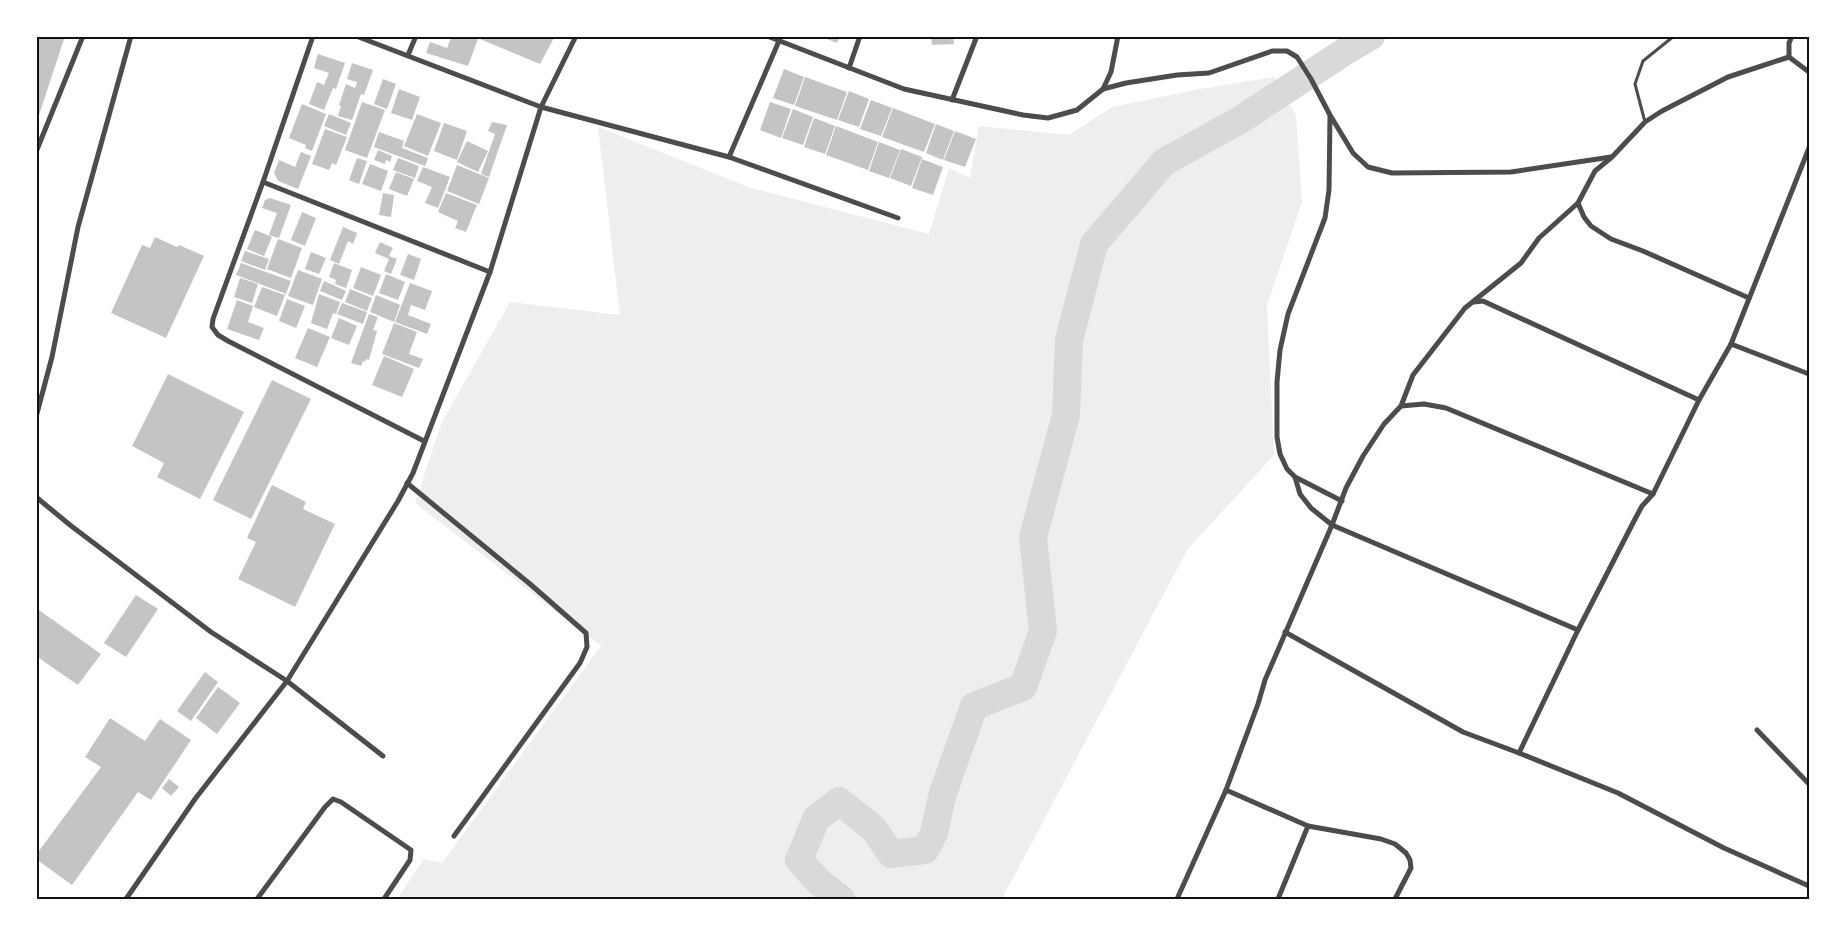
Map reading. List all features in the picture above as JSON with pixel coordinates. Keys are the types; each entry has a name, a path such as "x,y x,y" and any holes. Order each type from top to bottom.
{"street":[{"path":"36,152 83,36"},
{"path":"36,417 52,357 78,227 131,36"},
{"path":"314,36 263,182 212,318 212,327 218,335 228,341 424,441"},
{"path":"356,36 541,107 729,157 898,218"},
{"path":"408,55 416,36"},
{"path":"126,899 195,800 287,681 413,473 490,272 541,107 576,36"},
{"path":"767,36 904,89 1023,115 1048,118 1077,110 1103,89 1126,83 1177,75 1208,73 1272,51 1287,51 1297,57 1353,153 1368,167 1392,173 1511,172 1612,157"},
{"path":"849,68 860,36"},
{"path":"952,100 977,36"},
{"path":"1103,89 1111,72 1118,36"},
{"path":"1789,57 1789,43 1792,36"},
{"path":"729,157 779,41"},
{"path":"1177,899 1226,790 1265,680 1346,488 1363,456 1384,424 1401,406 1414,375 1464,308 1474,302 1521,262 1539,238 1578,203 1595,171 1612,157 1645,122 1662,111 1728,77 1789,57"},
{"path":"1789,57 1809,72"},
{"path":"1330,115 1329,190 1325,218 1288,314 1280,350 1277,382 1277,437 1280,454 1287,469 1295,477 1342,501"},
{"path":"1519,753 1578,630 1642,506 1653,494 1699,400 1731,344 1809,148"},
{"path":"263,182 490,272"},
{"path":"1578,203 1584,217 1591,226 1611,239 1643,251 1749,298"},
{"path":"1474,302 1483,302 1511,313 1699,400"},
{"path":"1731,344 1809,374"},
{"path":"1401,406 1424,404 1446,408 1653,494"},
{"path":"1295,477 1300,494 1311,508 1332,525 1578,630"},
{"path":"407,483 530,584 586,633 587,647 580,663 454,836"},
{"path":"36,497 211,632 287,681 383,756"},
{"path":"1285,632 1463,732 1618,793 1724,848 1809,886"},
{"path":"1757,730 1809,784"},
{"path":"1226,790 1308,826 1381,839 1395,844 1406,853 1412,868 1395,899"},
{"path":"257,899 325,807 333,799 341,802 411,850 410,860 384,899"},
{"path":"1278,899 1308,826"}],"lane":[{"path":"1645,122 1635,84 1643,62 1674,36"}],"shaded area":[{"path":"1274,77 1296,115 1302,202 1267,305 1274,455 1187,550 1002,899 397,899 424,859 442,863 601,646 415,503 441,424 510,302 620,315 598,127 748,187 929,234 949,168 970,178 979,126 1069,135 1112,107 1200,89"}],"building":[{"path":"36,36 65,36 37,121 36,121"},
{"path":"447,36 479,36 468,66 426,53 430,42 447,48 451,38"},
{"path":"481,36 555,36 540,64 480,39"},
{"path":"819,36 840,36 837,43"},
{"path":"931,36 953,36 954,44 932,45"},
{"path":"318,54 345,63 336,89 333,88 324,110 309,104 317,82 324,85 329,73 314,68"},
{"path":"352,63 373,70 364,95 361,94 352,120 338,116 341,106 339,105 346,84 355,88 357,82 347,79"},
{"path":"784,69 804,77 794,105 773,98"},
{"path":"805,77 847,92 837,120 795,106"},
{"path":"383,79 396,84 387,109 374,104"},
{"path":"399,89 420,97 412,120 391,113"},
{"path":"849,91 869,99 859,127 838,120"},
{"path":"871,100 892,108 881,136 860,129"},
{"path":"362,102 385,110 367,158 345,150"},
{"path":"770,102 791,109 781,138 760,130"},
{"path":"302,104 326,114 312,151 305,148 306,145 289,138"},
{"path":"893,108 935,124 924,152 882,137"},
{"path":"793,109 813,117 803,145 782,138"},
{"path":"329,114 351,123 346,135 324,126"},
{"path":"417,114 441,123 428,156 404,146"},
{"path":"814,118 835,126 825,154 804,147"},
{"path":"492,122 507,125 489,177 481,174 495,134 488,131"},
{"path":"444,123 467,131 457,160 434,151"},
{"path":"936,124 954,131 943,160 926,153"},
{"path":"836,126 878,142 868,170 826,155"},
{"path":"325,129 347,137 336,165 332,163 329,170 312,164"},
{"path":"955,131 976,139 965,167 944,160"},
{"path":"379,132 404,141 402,148 428,158 425,166 374,147"},
{"path":"467,141 488,151 478,172 457,162"},
{"path":"879,142 900,150 889,178 869,171"},
{"path":"901,149 922,157 911,186 890,178"},
{"path":"378,150 392,156 390,162 386,160 385,164 374,160"},
{"path":"301,152 311,156 298,189 278,181 274,173 279,160 295,167"},
{"path":"357,158 367,161 359,184 349,180"},
{"path":"398,158 419,166 415,178 393,170"},
{"path":"922,159 943,167 933,195 912,188"},
{"path":"370,164 388,171 381,191 362,184"},
{"path":"457,165 489,178 479,204 447,191"},
{"path":"423,167 450,177 438,208 425,203 432,187 417,181"},
{"path":"396,172 414,179 407,196 389,189"},
{"path":"383,193 394,195 391,217 379,215"},
{"path":"446,193 477,205 466,232 455,228 458,221 438,212"},
{"path":"270,198 291,205 279,238 269,235 277,213 262,208 265,200"},
{"path":"302,212 316,218 305,246 291,240"},
{"path":"343,227 357,233 353,244 348,241 339,264 330,260"},
{"path":"255,230 272,237 264,256 247,249"},
{"path":"155,237 204,256 166,338 111,313 142,245 150,248"},
{"path":"278,239 302,248 291,278 267,269"},
{"path":"380,242 393,248 389,256 397,259 391,274 384,271 389,259 375,253"},
{"path":"245,251 269,259 265,270 241,261"},
{"path":"311,252 326,258 319,274 305,269"},
{"path":"408,254 421,259 414,280 400,275"},
{"path":"241,263 291,281 286,294 236,275"},
{"path":"334,263 352,270 346,288 335,284 336,280 329,277"},
{"path":"361,267 381,275 373,296 353,288"},
{"path":"298,270 322,279 313,305 288,296"},
{"path":"386,274 405,282 398,300 379,293"},
{"path":"240,278 258,284 252,303 234,297"},
{"path":"324,281 346,291 342,300 320,291"},
{"path":"410,283 432,291 425,310 411,305 408,315 431,324 427,334 395,322"},
{"path":"262,287 285,295 277,316 254,307"},
{"path":"350,289 372,298 367,311 345,302"},
{"path":"319,294 340,302 336,314 333,313 327,329 311,323"},
{"path":"376,295 400,305 394,322 370,312"},
{"path":"287,299 305,306 296,328 279,321"},
{"path":"237,300 253,306 248,322 264,328 259,340 227,329"},
{"path":"342,303 367,312 363,324 337,314"},
{"path":"369,314 378,317 373,330 377,331 369,360 363,361 361,366 351,363"},
{"path":"339,318 357,326 349,345 331,338"},
{"path":"394,323 417,332 409,354 423,359 419,368 382,354"},
{"path":"308,328 330,337 317,367 295,358"},
{"path":"384,356 414,369 402,397 372,385"},
{"path":"168,374 244,412 200,499 157,477 164,463 132,446"},
{"path":"272,380 311,399 251,519 213,500"},
{"path":"272,485 306,502 303,509 335,524 295,607 238,579 256,542 247,538"},
{"path":"136,595 158,609 126,657 104,643"},
{"path":"36,608 101,654 78,685 36,656"},
{"path":"205,672 218,682 191,721 177,711"},
{"path":"218,687 240,703 217,734 196,718"},
{"path":"110,718 145,741 160,719 191,740 151,800 138,792 72,885 36,859 36,855 101,767 85,757"},
{"path":"169,779 179,787 171,796 162,788"}],"waterway":[{"path":"841,899 820,883 799,860 816,819 839,801 874,829 891,854 925,850 934,833 943,793 974,706 1023,687 1043,631 1033,537 1066,415 1069,340 1094,244 1164,162 1240,120 1371,36"}]}
